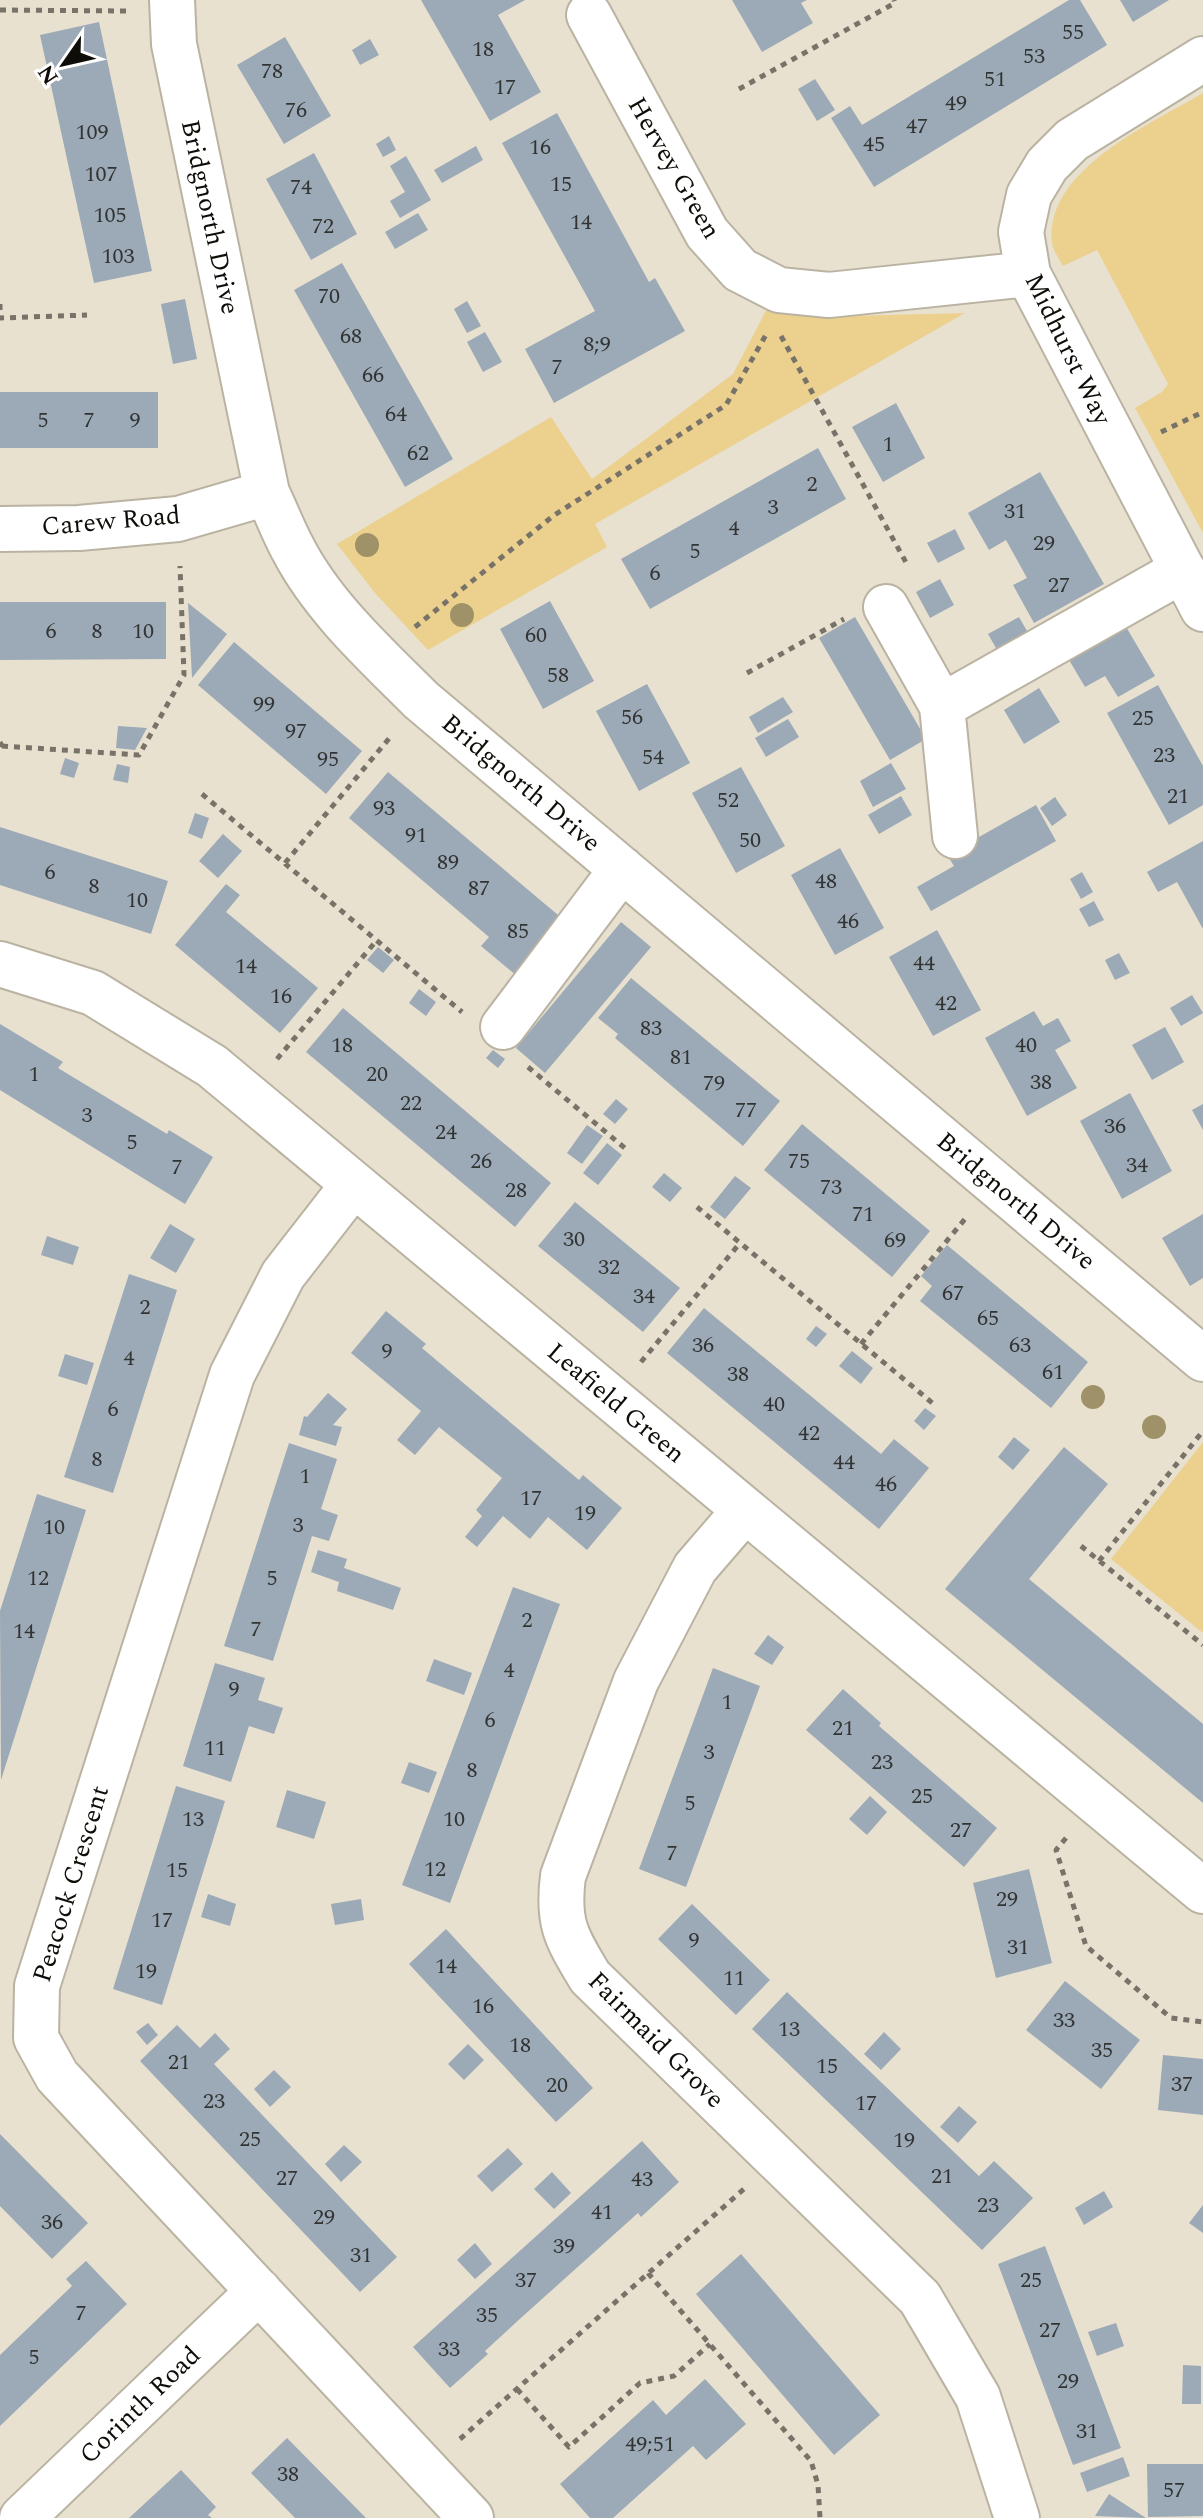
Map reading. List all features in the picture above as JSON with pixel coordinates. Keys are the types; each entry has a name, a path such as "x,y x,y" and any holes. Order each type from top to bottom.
{"street":[{"name":"Bridgnorth Drive","path":"171,6 174,44 267,493 294,551 329,602 421,700 1203,1359"},
{"name":"Hervey Green","path":"589,15 707,233 776,306 829,295 1028,274"},
{"name":"Midhurst Way","path":"1203,59 1072,140 1047,165 1029,195 1021,232 1028,274 1203,609"},
{"name":"Carew Road","path":"0,529 79,528 178,519 267,493"},
{"path":"942,706 1183,570"},
{"path":"884,601 942,706 955,836"},
{"path":"498,1035 622,869"},
{"name":"Leafield Green","path":"0,964 93,993 212,1066 1203,1891"},
{"name":"Peacock Crescent","path":"353,1185 283,1275 232,1375 37,1986 36,2038 57,2076 471,2518"},
{"name":"Fairmaid Grove","path":"745,1510 695,1568 636,1681 563,1876 559,1906 569,1942 590,1977 920,2298 978,2397 1017,2518"},
{"name":"Corinth Road","path":"22,2518 259,2291"}],"path":[{"path":"739,89 895,3 894,0"},
{"path":"0,10 171,6"},
{"path":"0,304 0,318 87,315"},
{"path":"747,673 884,601 776,306"},
{"path":"377,656 553,516 726,405 776,306"},
{"path":"1,747 139,755 184,675 178,519"},
{"path":"285,863 421,700"},
{"path":"202,794 377,940 498,1035 626,1149"},
{"path":"247,1096 377,940"},
{"path":"861,1344 994,1184"},
{"path":"697,1207 936,1406"},
{"path":"611,1398 740,1243"},
{"path":"1099,1561 1203,1431"},
{"path":"1081,1546 1203,1645"},
{"path":"1096,1802 1056,1850 1086,1946 1171,2018 1203,2022"},
{"path":"426,2470 778,2159"},
{"path":"648,2273 811,2461 818,2485 820,2518"},
{"path":"517,2389 569,2447 640,2383 674,2376 710,2344"}],"shaded area":[{"path":"1203,93 1203,533 1135,408 1162,392 1168,384 1097,250 1063,266 1052,243 1054,217 1065,193 1083,172 1130,135"},
{"path":"771,301 849,316 965,313 595,524 607,547 428,650 375,593 337,544 551,417 592,479 733,374"},
{"path":"1203,1442 1203,1633 1111,1559"}],"building":[{"path":"421,0 525,0 498,15 541,92 490,121"},
{"path":"732,0 807,0 801,3 813,23 762,52"},
{"path":"1069,0 1080,0 1107,45 874,187 831,118 850,106 862,125"},
{"path":"1120,0 1169,0 1133,22"},
{"path":"99,22 152,271 94,283 40,35"},
{"path":"285,37 331,116 284,144 237,65"},
{"path":"370,39 379,55 360,65 352,50"},
{"path":"815,79 835,110 817,121 798,89"},
{"path":"557,113 649,282 655,278 685,331 554,403 525,349 595,311 502,143"},
{"path":"389,136 396,150 383,157 376,144"},
{"path":"476,146 483,160 442,183 434,170"},
{"path":"314,153 357,234 311,260 266,179"},
{"path":"406,156 431,200 400,218 390,201 405,192 390,166"},
{"path":"418,213 428,230 395,249 385,232"},
{"path":"342,263 453,459 405,487 294,290"},
{"path":"185,299 197,359 173,364 161,304"},
{"path":"467,301 481,326 467,333 454,309"},
{"path":"485,332 502,362 483,372 467,342"},
{"path":"0,392 158,392 158,448 0,448"},
{"path":"896,403 925,458 883,482 852,427"},
{"path":"818,448 846,499 650,609 621,559"},
{"path":"1040,472 1104,584 1034,623 1013,585 1027,578 1006,540 989,550 968,513"},
{"path":"955,529 965,549 938,563 927,543"},
{"path":"940,579 954,605 930,618 916,592"},
{"path":"550,601 594,681 543,709 500,629"},
{"path":"0,602 166,602 166,659 0,660"},
{"path":"188,603 227,634 192,678"},
{"path":"855,617 926,739 890,760 819,638"},
{"path":"1019,617 1031,638 1000,655 988,634"},
{"path":"1122,620 1155,676 1118,697 1105,676 1085,687 1065,653"},
{"path":"234,642 362,751 326,794 198,685"},
{"path":"647,684 690,763 639,791 596,711"},
{"path":"1158,685 1203,766 1203,805 1169,825 1107,713"},
{"path":"1039,688 1060,722 1024,744 1004,710"},
{"path":"783,697 793,712 758,733 749,717"},
{"path":"788,719 799,737 766,757 755,738"},
{"path":"118,726 147,728 135,750 116,748"},
{"path":"65,758 79,763 74,778 60,774"},
{"path":"891,763 906,789 873,807 860,781"},
{"path":"117,764 130,767 128,783 113,780"},
{"path":"741,767 785,846 736,873 692,793"},
{"path":"388,772 564,920 517,976 481,946 489,937 349,818"},
{"path":"901,796 912,815 879,834 868,815"},
{"path":"1055,797 1067,815 1052,826 1040,808"},
{"path":"1036,805 1056,841 931,911 917,887 954,866 947,855"},
{"path":"195,813 209,818 202,839 188,833"},
{"path":"0,827 168,881 151,934 0,885"},
{"path":"223,834 242,851 218,878 199,861"},
{"path":"1203,841 1203,929 1177,882 1158,892 1147,872"},
{"path":"840,848 884,928 835,955 791,875"},
{"path":"1082,872 1093,892 1081,899 1070,879"},
{"path":"226,884 240,895 226,912 318,988 280,1033 175,945"},
{"path":"1094,901 1104,920 1089,927 1079,909"},
{"path":"621,922 651,947 545,1073 516,1048"},
{"path":"937,930 981,1010 933,1036 889,957"},
{"path":"378,947 394,960 383,973 367,960"},
{"path":"1119,953 1130,973 1115,980 1105,960"},
{"path":"631,978 780,1101 743,1146 615,1038 618,1034 598,1018"},
{"path":"419,989 436,1002 426,1016 409,1003"},
{"path":"1192,995 1203,1013 1181,1026 1170,1008"},
{"path":"343,1008 551,1183 515,1227 306,1052"},
{"path":"1034,1011 1043,1026 1058,1018 1071,1041 1055,1050 1077,1088 1027,1116 985,1038"},
{"path":"0,1024 63,1062 58,1068 167,1134 169,1130 213,1157 185,1204 0,1090"},
{"path":"1165,1027 1184,1062 1152,1080 1132,1045"},
{"path":"493,1050 505,1059 498,1068 486,1058"},
{"path":"1130,1093 1172,1171 1122,1199 1080,1121"},
{"path":"616,1099 628,1109 615,1124 603,1114"},
{"path":"1203,1104 1203,1130 1192,1110"},
{"path":"802,1124 930,1231 892,1277 764,1170"},
{"path":"587,1125 603,1136 582,1164 567,1153"},
{"path":"607,1143 622,1155 598,1185 583,1173"},
{"path":"664,1173 682,1188 670,1202 652,1187"},
{"path":"735,1176 751,1188 725,1219 710,1207"},
{"path":"575,1202 680,1288 643,1332 538,1246"},
{"path":"1203,1214 1203,1278 1190,1286 1162,1238"},
{"path":"170,1224 195,1239 176,1273 150,1258"},
{"path":"47,1236 79,1247 73,1265 41,1255"},
{"path":"947,1245 1088,1362 1051,1408 920,1301 932,1286 921,1276"},
{"path":"129,1274 177,1290 113,1493 64,1477"},
{"path":"704,1308 881,1454 894,1439 929,1468 879,1529 667,1353"},
{"path":"386,1311 426,1344 422,1348 579,1480 583,1475 622,1508 587,1550 548,1517 530,1539 503,1516 477,1547 465,1537 482,1516 476,1510 502,1478 439,1427 415,1455 397,1440 421,1411 351,1353"},
{"path":"816,1326 827,1334 816,1347 806,1339"},
{"path":"852,1351 873,1368 861,1384 839,1366"},
{"path":"65,1354 94,1363 87,1385 58,1376"},
{"path":"328,1393 347,1409 333,1425 342,1427 336,1446 299,1435 304,1416 307,1417"},
{"path":"925,1408 936,1416 924,1430 914,1421"},
{"path":"1014,1437 1030,1450 1013,1470 998,1457"},
{"path":"289,1443 337,1459 321,1509 338,1515 329,1541 312,1536 273,1661 224,1646"},
{"path":"1064,1447 1108,1484 1029,1579 1203,1724 1203,1803 945,1589"},
{"path":"37,1494 86,1510 1,1780 0,1611"},
{"path":"318,1550 347,1559 344,1568 401,1588 393,1610 337,1591 339,1582 311,1572"},
{"path":"513,1587 560,1604 450,1903 402,1885"},
{"path":"768,1635 784,1647 772,1665 754,1654"},
{"path":"434,1659 472,1673 464,1695 426,1681"},
{"path":"215,1663 265,1678 258,1700 283,1708 274,1734 249,1726 231,1782 183,1766"},
{"path":"713,1668 760,1686 686,1887 639,1869"},
{"path":"843,1689 881,1723 879,1726 997,1828 964,1867 806,1730"},
{"path":"409,1762 437,1772 429,1793 401,1783"},
{"path":"176,1786 225,1801 162,2005 113,1989"},
{"path":"287,1790 326,1802 314,1839 276,1827"},
{"path":"870,1796 887,1812 867,1835 849,1819"},
{"path":"1029,1869 1052,1963 996,1978 973,1883"},
{"path":"208,1894 236,1904 230,1926 201,1917"},
{"path":"361,1899 364,1920 335,1925 331,1904"},
{"path":"692,1904 770,1980 736,2015 658,1939"},
{"path":"446,1929 593,2088 556,2122 409,1964"},
{"path":"1065,1981 1140,2040 1101,2089 1026,2030"},
{"path":"787,1992 979,2176 994,2161 1033,2198 982,2250 752,2029"},
{"path":"148,2023 158,2035 147,2045 136,2032"},
{"path":"177,2025 200,2048 215,2033 230,2049 214,2064 397,2257 360,2292 140,2061"},
{"path":"884,2032 901,2049 881,2070 864,2054"},
{"path":"468,2044 484,2060 464,2080 448,2064"},
{"path":"1163,2055 1203,2059 1203,2115 1158,2110"},
{"path":"274,2070 291,2087 270,2107 254,2089"},
{"path":"959,2106 977,2122 958,2143 940,2127"},
{"path":"0,2134 88,2223 52,2259 0,2206"},
{"path":"642,2141 679,2182 641,2217 638,2213 523,2316 485,2351 488,2354 450,2388 413,2347"},
{"path":"344,2145 362,2162 341,2182 325,2164"},
{"path":"508,2148 523,2164 492,2192 477,2176"},
{"path":"552,2172 571,2193 554,2209 534,2189"},
{"path":"1104,2191 1113,2207 1084,2225 1075,2208"},
{"path":"1203,2205 1203,2233 1189,2223"},
{"path":"475,2243 492,2264 475,2279 457,2260"},
{"path":"1045,2246 1121,2448 1073,2465 998,2264"},
{"path":"741,2254 880,2415 834,2455 696,2294"},
{"path":"86,2261 127,2304 0,2426 0,2355 72,2286 66,2279"},
{"path":"1116,2323 1124,2346 1097,2356 1088,2332"},
{"path":"1183,2365 1201,2366 1201,2404 1182,2404"},
{"path":"705,2379 746,2424 706,2460 693,2446 613,2518 590,2518 560,2484 653,2400 666,2415"},
{"path":"287,2438 366,2518 295,2518 251,2473"},
{"path":"1123,2457 1130,2476 1087,2492 1080,2473"},
{"path":"1147,2464 1203,2464 1203,2516 1148,2517"},
{"path":"181,2470 216,2507 208,2515 212,2518 129,2518"},
{"path":"1109,2494 1146,2518 1095,2516"}]}
